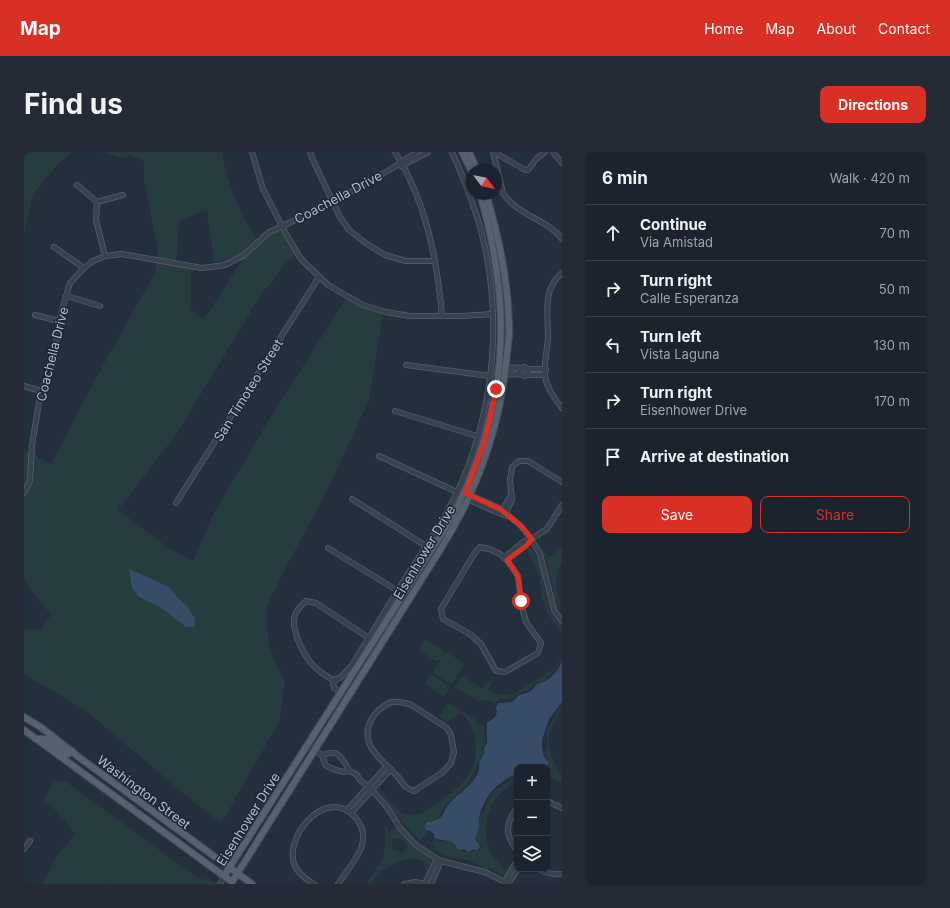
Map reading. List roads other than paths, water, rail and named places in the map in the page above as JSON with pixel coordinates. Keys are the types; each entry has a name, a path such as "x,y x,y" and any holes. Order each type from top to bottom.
{"main road":[{"path":"462,152 468,164"},
{"path":"469,152 474,164"},
{"name":"Eisenhower Drive","path":"224,876 230,869 267,808 342,693 466,496 484,443 491,414 499,367 501,335 500,290 495,257 481,200"},
{"name":"Eisenhower Drive","path":"233,883 442,547 489,446 503,393 509,327 503,262 488,200"},
{"name":"Washington Street","path":"24,717 33,722 252,884"},
{"path":"24,722 33,722"},
{"name":"Washington Street","path":"24,730 233,883"},
{"path":"38,739 46,739 66,754 72,751"}],"street":[{"path":"252,152 263,189 286,234 301,259 328,285 341,294 363,305 386,312 410,316 493,314"},
{"path":"310,152 315,166 340,217 350,230 367,244 385,255 406,261 435,261"},
{"path":"395,152 419,200 431,238 439,286 442,316"},
{"name":"Coachella Drive","path":"402,164 417,152"},
{"name":"Coachella Drive","path":"24,493 30,481 32,445 41,391 48,378 54,359 59,321 63,306 70,283 84,268 93,261 105,256 122,254 202,268 225,266 244,255 268,233 333,202 391,169 428,152"},
{"name":"Eisenhower Drive","path":"335,681 336,679 340,678 352,665 447,513 471,457 486,402 490,376 493,314 489,272 484,243 476,212 464,178 452,152"},
{"path":"493,152 525,170 528,170 537,158 545,152"},
{"path":"493,152 503,193 507,199 517,208 555,231 562,239"},
{"path":"554,152 562,163"},
{"path":"77,185 97,202"},
{"path":"97,202 123,195"},
{"path":"97,202 96,220 105,256"},
{"path":"54,247 84,268"},
{"path":"562,273 553,284 548,295 548,337 545,375 550,390 562,408"},
{"name":"San Timoteo Street","path":"176,504 319,277"},
{"path":"67,296 100,306"},
{"path":"36,315 59,321"},
{"path":"501,335 504,344 503,369 505,375 520,374 523,376 528,372 546,369"},
{"path":"406,366 490,376"},
{"path":"506,367 526,367 528,372"},
{"path":"520,374 519,371 521,368"},
{"path":"528,372 545,375"},
{"path":"24,386 41,391"},
{"path":"395,411 477,436"},
{"path":"378,456 457,492"},
{"path":"504,514 511,495 510,480 512,467 519,461 528,461 562,482"},
{"path":"466,496 504,514 521,526 532,539 540,554 554,610 562,621"},
{"path":"352,499 426,546"},
{"path":"505,559 526,546 532,539 546,529 562,506"},
{"path":"480,547 489,549 505,559 518,576 521,603 526,622 541,643 538,653 505,672 496,671 480,644 470,634 442,619 441,609 474,554 480,547"},
{"path":"328,548 398,591"},
{"path":"342,693 334,688 333,683 335,681 322,674 303,652 299,642 294,619 298,608 306,601 316,603 369,638"},
{"path":"391,702 410,704 447,728 451,735 454,752 451,762 443,772 414,791 406,787 398,776 389,768 371,747 368,737 368,727 373,716 383,706 391,702"},
{"path":"308,746 322,754 335,753 348,766 349,772"},
{"path":"322,754 326,767 343,773 349,772 356,774 387,807 400,828 417,846 439,860 485,872 507,883"},
{"path":"336,770 342,760"},
{"path":"349,811 389,768"},
{"path":"550,802 562,808"},
{"path":"314,884 305,878 295,868 292,855 295,841 310,817 323,809 337,807 349,811 358,821 364,835 362,847 338,884"},
{"path":"514,812 511,816 507,831 514,846"},
{"path":"24,849 30,841"},
{"path":"404,884 416,882 426,884 439,860"},
{"path":"431,884 439,860"},
{"path":"507,883 514,868"},
{"path":"507,883 516,872"},
{"path":"546,872 558,875 562,874"},
{"path":"220,884 224,876"}],"water":[{"path":"129,569 169,587 187,606 195,619 194,627 186,627 160,607 139,597 132,588"},
{"path":"562,660 562,702 549,719 542,740 544,756 549,763 514,764 514,775 495,787 485,801 479,817 479,828 476,841 480,847 477,850 474,849 469,852 464,849 457,849 451,842 435,838 432,832 426,830 424,827 426,822 441,817 453,800 474,780 479,768 479,762 487,743 487,722 495,717 498,703 512,702 519,695 530,692 537,684 549,679 561,664"}]}
